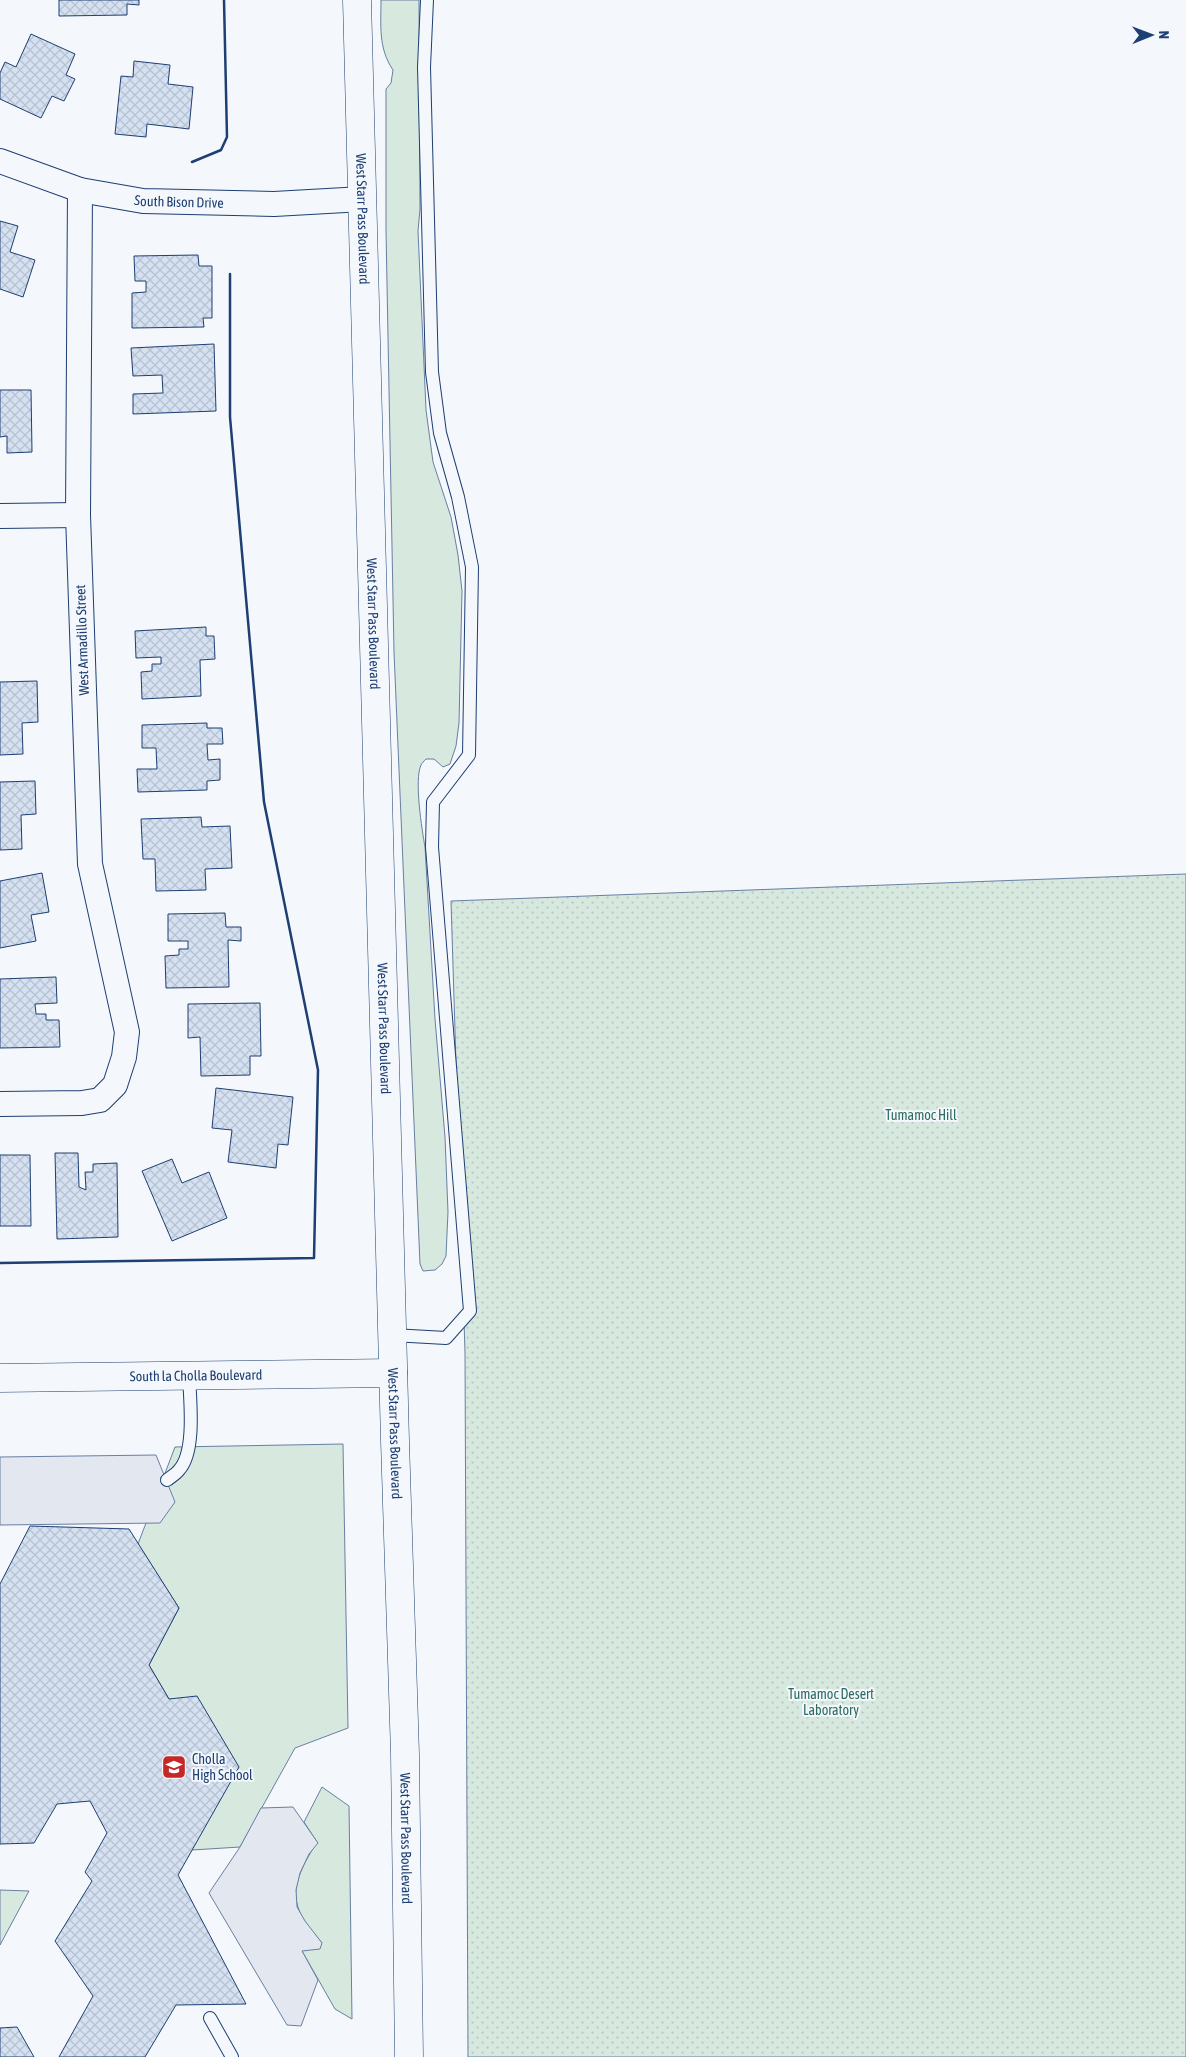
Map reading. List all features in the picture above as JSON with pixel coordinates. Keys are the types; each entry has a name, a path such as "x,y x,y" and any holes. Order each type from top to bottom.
{"main road":[{"name":"West Starr Pass Boulevard","path":"358,0 404,1754 409,2057"},
{"name":"South la Cholla Boulevard","path":"0,1378 393,1373"}],"street":[{"name":"South Bison Drive","path":"0,160 80,190 143,201 274,204 363,199"},
{"name":"West Armadillo Street","path":"0,1104 82,1103 100,1100 120,1088 127,1032 90,864 78,515 80,190"},
{"path":"0,516 78,515"}],"lane":[{"path":"392,1335 446,1338 470,1311 432,847 433,802 469,755 472,567 458,497 440,433 432,372 424,67 427,0"},
{"path":"167,1480 180,1470 187,1456 190,1430 189,1376"},
{"path":"210,2018 232,2057"}],"green space":[{"path":"381,0 419,0 420,209 418,231 426,410 433,462 451,517 462,591 459,723 456,746 450,764 443,767 434,759 426,759 421,765 418,782 425,847 435,1019 445,1137 448,1212 446,1256 442,1264 435,1270 423,1271 420,1264 394,652 386,230 386,89 391,83 393,70 388,62 383,45"},
{"name":"Tumamoc Desert Laboratory","path":"1186,874 1186,2057 468,2057 465,1353 451,901"},
{"path":"343,1444 348,1728 295,1748 240,1847 192,1850 169,1699 149,1665 179,1608 138,1544 175,1447"},
{"path":"322,1787 349,1806 352,2019 335,2009 302,1951 322,1943 302,1917 296,1899 296,1890 300,1873 317,1842 304,1822"},
{"path":"0,1890 29,1891 0,1945"}],"shaded area":[{"path":"156,1455 175,1502 160,1523 0,1525 0,1457"},
{"path":"293,1807 318,1843 309,1854 300,1873 296,1890 297,1907 322,1943 320,1949 302,1951 318,1980 301,2026 287,2025 209,1893 240,1847 261,1808"}],"building":[{"path":"59,0 139,0 139,5 127,4 127,15 59,16"},
{"path":"31,34 75,54 66,75 75,79 64,101 52,96 41,118 0,99 0,73 5,62 16,67"},
{"path":"134,61 170,65 168,84 193,87 189,129 147,124 146,137 115,134 121,76 133,77"},
{"path":"0,221 18,226 10,252 35,260 23,297 0,289"},
{"path":"198,255 199,266 212,266 212,318 203,318 204,327 132,328 132,293 146,292 146,281 135,281 134,256"},
{"path":"214,344 216,411 133,414 133,394 163,393 162,375 133,376 131,348"},
{"path":"0,390 31,390 32,452 7,453 7,436 0,437"},
{"path":"206,627 206,636 214,636 215,659 200,660 201,696 142,699 141,672 152,671 152,664 161,664 161,657 136,658 135,631"},
{"path":"37,681 38,722 22,723 23,754 0,755 0,682"},
{"path":"207,723 207,728 222,728 223,744 207,744 208,760 220,759 220,780 207,781 207,790 138,792 137,769 157,769 156,748 142,748 142,725"},
{"path":"35,781 36,814 21,815 22,849 0,850 0,782"},
{"path":"201,817 202,827 230,826 232,868 205,869 206,890 156,891 155,859 143,859 141,819"},
{"path":"42,873 49,912 31,915 36,941 0,948 0,881"},
{"path":"225,913 226,927 241,927 241,941 228,940 229,987 166,988 165,956 179,955 179,949 188,949 188,941 168,941 168,914"},
{"path":"56,977 57,1003 35,1004 36,1014 46,1014 46,1020 59,1020 60,1047 0,1048 0,979"},
{"path":"260,1003 261,1056 250,1056 250,1075 201,1076 200,1037 188,1038 188,1004"},
{"path":"216,1088 293,1097 288,1145 278,1144 276,1168 228,1162 232,1130 212,1128"},
{"path":"55,1153 78,1153 79,1187 86,1190 85,1172 93,1172 93,1164 117,1163 118,1237 57,1239"},
{"path":"0,1155 30,1155 31,1226 0,1226"},
{"path":"172,1159 182,1183 209,1172 227,1218 172,1241 142,1171"},
{"path":"30,1526 129,1529 179,1608 149,1665 169,1699 197,1696 239,1767 178,1875 246,2004 176,2005 145,2057 59,2057 93,1996 55,1941 92,1881 85,1872 107,1833 90,1801 57,1804 34,1843 0,1844 0,1584"},
{"path":"17,2027 34,2057 0,2057 0,2028"}],"wall":[{"path":"192,162 221,150 227,137 224,0"},
{"path":"0,1263 314,1258 318,1070 264,802 230,417 230,274"}],"place":[{"name":"Cholla High School","path":"174,1767"}],"park label":[{"name":"Tumamoc Hill","path":"921,1115"}]}
